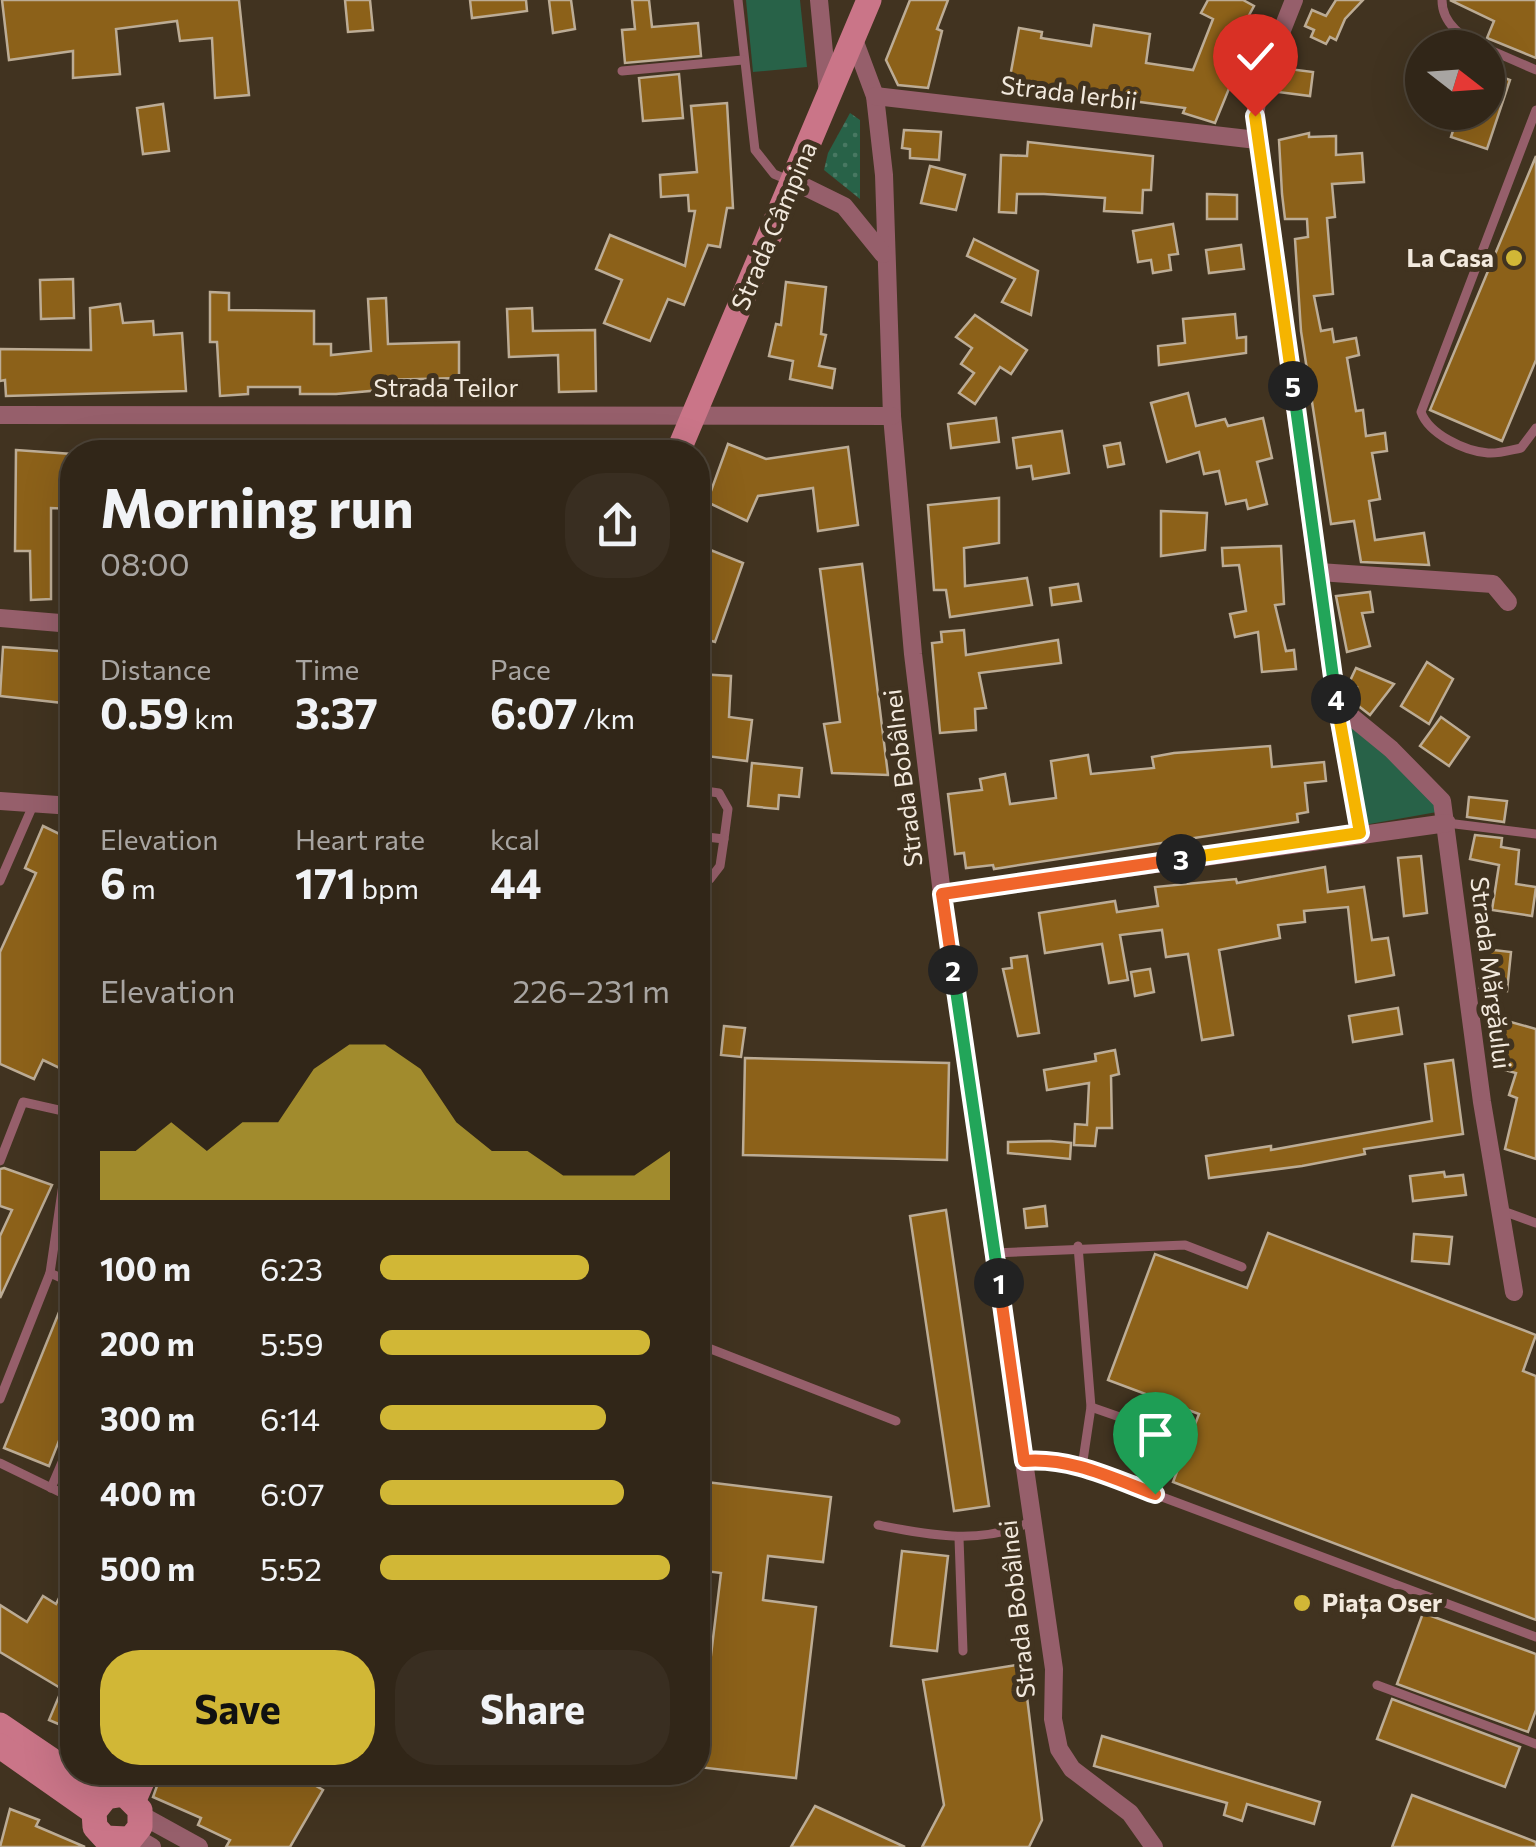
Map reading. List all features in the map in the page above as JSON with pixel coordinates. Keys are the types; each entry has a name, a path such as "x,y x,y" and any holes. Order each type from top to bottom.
{"main road":[{"name":"Strada Câmpina","path":"683,440 869,0"},
{"path":"0,1724 60,1772"},
{"path":"0,1746 60,1783"},
{"path":"63,1785 119,1820"},
{"path":"76,1785 119,1820"},
{"path":"119,1820 139,1785"}],"street":[{"path":"819,0 828,99"},
{"path":"1294,0 1258,88 1257,140 1336,704 1360,833"},
{"name":"Strada Bobâlnei","path":"853,37 875,96 884,175 883,255 892,416 913,654 942,894 1054,1669 1052,1718 1059,1749 1072,1769 1130,1813 1154,1847"},
{"name":"Strada Ierbii","path":"875,96 1257,140"},
{"path":"793,182 844,206 883,255"},
{"name":"Strada Teilor","path":"0,414 892,416"},
{"path":"1320,572 1493,584 1508,602"},
{"path":"0,618 60,623"},
{"name":"Strada Mărgăului","path":"1336,704 1442,801 1514,1292"},
{"path":"0,800 60,805"},
{"path":"942,894 1447,823"},
{"path":"119,1820 199,1847"}],"lane":[{"path":"738,0 755,150 774,174 793,182"},
{"path":"1442,0 1442,9 1455,30"},
{"path":"1505,57 1536,70"},
{"path":"622,72 743,60"},
{"path":"1536,110 1421,412 1426,425 1438,435 1488,453 1521,448 1536,428"},
{"path":"710,793 724,797 728,810 718,872 710,879"},
{"path":"0,881 34,803"},
{"path":"1447,823 1536,834"},
{"path":"710,837 724,839"},
{"path":"0,1161 22,1102 60,1110"},
{"path":"0,1400 50,1273 60,1205"},
{"path":"1500,1210 1536,1223"},
{"path":"994,1252 1185,1245 1242,1266"},
{"path":"1078,1246 1091,1406 1082,1467"},
{"path":"50,1273 60,1277"},
{"path":"710,1349 896,1421"},
{"path":"1091,1406 1177,1437"},
{"path":"1024,1461 1048,1459 1082,1467 1536,1636"},
{"path":"0,1463 60,1492"},
{"path":"51,1488 60,1467"},
{"path":"878,1525 959,1538 1017,1528 1034,1520"},
{"path":"959,1538 963,1651"},
{"path":"1376,1685 1536,1744"}],"green space":[{"path":"746,0 800,0 807,67 753,72"},
{"path":"850,113 860,120 860,199 824,170 828,153"},
{"path":"1346,721 1428,791 1437,812 1364,825"}],"building":[{"path":"2,0 239,0 249,95 215,98 212,38 180,41 177,21 116,29 120,74 73,78 73,51 9,60"},
{"path":"345,0 370,0 373,30 348,32"},
{"path":"470,0 526,0 527,11 472,18"},
{"path":"549,0 571,0 575,29 553,33"},
{"path":"632,0 649,0 652,27 698,23 701,56 625,63 622,30 635,29"},
{"path":"910,0 948,0 937,29 942,31 928,88 898,85 886,60"},
{"path":"1208,0 1243,0 1254,6 1247,19 1256,22 1246,41 1241,38 1228,71 1235,74 1215,123 1183,113 1185,108 1102,97 1100,107 1008,88 1019,28 1042,32 1041,38 1091,46 1094,25 1150,34 1146,63 1193,70 1213,19 1201,13"},
{"path":"1336,0 1363,0 1345,19 1336,40 1330,37 1326,44 1311,37 1314,30 1305,26 1312,10 1326,16"},
{"path":"1450,0 1536,0 1536,58 1505,45 1505,30 1490,30 1494,21"},
{"path":"1281,68 1313,72 1310,96 1278,92"},
{"path":"679,74 683,118 643,121 639,78"},
{"path":"727,103 733,208 727,208 720,247 708,245 684,305 668,299 650,341 604,323 622,280 596,269 610,235 685,266 695,211 689,211 688,195 661,197 660,175 697,172 691,106"},
{"path":"163,104 169,151 143,154 137,108"},
{"path":"904,130 941,132 939,160 910,158 910,149 902,148"},
{"path":"1453,130 1493,130 1487,149 1451,137"},
{"path":"1309,133 1309,137 1336,136 1336,155 1362,153 1364,182 1332,184 1335,217 1327,218 1333,294 1314,296 1321,331 1332,329 1334,342 1356,338 1359,355 1347,358 1356,411 1363,410 1366,436 1385,433 1387,451 1372,453 1380,499 1369,501 1375,540 1424,533 1429,565 1361,562 1354,521 1331,524 1301,331 1295,239 1308,237 1307,219 1285,219 1282,194 1279,140"},
{"path":"1028,142 1153,156 1151,190 1143,190 1142,213 1104,211 1105,198 1044,194 1017,194 1016,213 999,212 1001,155 1027,156"},
{"name":"La Casa","path":"1536,156 1536,360 1502,441 1430,410"},
{"path":"930,166 965,175 956,210 921,203"},
{"path":"1207,194 1237,195 1237,219 1207,219"},
{"path":"1173,224 1178,254 1169,255 1171,270 1153,273 1151,260 1138,262 1133,231"},
{"path":"974,239 1038,271 1031,315 1002,302 1015,279 967,256"},
{"path":"1241,245 1244,269 1209,273 1206,250"},
{"path":"73,279 74,318 41,319 40,280"},
{"path":"786,282 826,287 821,334 826,335 819,366 835,369 832,388 790,379 793,361 769,356 776,324 781,325"},
{"path":"210,292 229,293 229,310 314,311 314,344 331,344 331,355 371,351 368,299 386,298 388,344 459,342 459,378 380,380 381,390 336,394 300,394 300,387 248,387 248,394 220,396 217,342 210,342"},
{"path":"120,304 123,323 153,321 154,335 182,333 186,391 6,396 5,380 0,381 0,349 91,350 90,308"},
{"path":"532,308 533,331 595,330 596,391 559,392 558,355 509,357 507,309"},
{"path":"1235,314 1237,338 1246,337 1246,353 1159,365 1158,346 1185,343 1183,319"},
{"path":"975,315 1027,350 1011,374 1000,367 975,404 959,393 974,373 961,364 972,348 956,337"},
{"path":"1188,393 1196,426 1225,419 1228,426 1263,418 1272,458 1257,462 1267,504 1248,509 1246,500 1226,504 1219,471 1204,474 1199,452 1167,462 1151,403"},
{"path":"996,418 999,442 951,448 948,424"},
{"path":"1062,431 1069,473 1033,479 1031,466 1017,468 1013,438"},
{"path":"1120,443 1124,464 1108,467 1104,446"},
{"path":"728,444 766,459 848,447 858,525 818,531 813,488 758,496 747,521 710,503"},
{"path":"16,450 60,453 60,508 51,508 51,599 31,600 30,551 15,551"},
{"path":"999,498 999,543 964,548 965,586 1027,578 1032,605 950,617 946,590 934,590 928,505"},
{"path":"1161,511 1207,513 1205,550 1161,556"},
{"path":"1281,546 1284,604 1275,605 1286,651 1294,650 1296,669 1262,672 1258,632 1235,637 1230,614 1246,611 1239,565 1223,566 1222,548"},
{"path":"710,550 743,563 715,642 710,641"},
{"path":"862,564 888,775 832,773 824,724 840,722 820,569"},
{"path":"1078,584 1081,601 1052,605 1050,588"},
{"path":"1370,592 1373,612 1362,613 1370,646 1347,652 1336,596"},
{"path":"964,630 966,655 1058,640 1061,663 979,673 986,708 975,709 976,730 940,733 932,643 942,642 941,632"},
{"path":"3,647 60,651 60,703 0,696"},
{"path":"1427,662 1453,679 1429,724 1401,706"},
{"path":"1356,668 1394,684 1370,715 1352,701 1357,687 1349,683"},
{"path":"710,675 731,676 729,717 752,720 747,761 710,756"},
{"path":"1441,717 1469,737 1449,766 1420,746"},
{"path":"1270,746 1272,767 1324,762 1326,781 1305,783 1308,812 1297,814 1298,822 994,869 993,865 966,868 964,853 955,854 948,794 982,790 980,779 1005,774 1010,804 1056,798 1051,761 1088,755 1091,774 1154,768 1152,757 1174,753"},
{"path":"752,763 802,768 799,797 779,795 778,809 748,806"},
{"path":"1469,797 1507,801 1504,822 1467,817"},
{"path":"43,826 60,834 60,1068 43,1060 34,1079 0,1064 0,952 36,873 25,868"},
{"path":"1475,835 1502,838 1501,847 1519,850 1516,884 1536,887 1532,916 1492,910 1499,865 1470,859"},
{"path":"1421,856 1427,913 1404,916 1398,858"},
{"path":"1325,867 1328,892 1364,887 1372,940 1388,938 1394,975 1356,982 1348,907 1304,911 1305,922 1278,925 1280,938 1219,950 1233,1035 1202,1040 1188,954 1166,957 1162,930 1120,935 1128,980 1109,983 1102,944 1045,953 1039,913 1115,901 1117,912 1158,906 1155,887 1236,879 1237,883"},
{"path":"1485,949 1511,952 1507,991 1480,988"},
{"path":"1027,956 1039,1033 1018,1036 1003,969 1012,968 1011,958"},
{"path":"1150,969 1154,992 1135,996 1131,972"},
{"path":"1398,1008 1402,1034 1353,1042 1349,1016"},
{"path":"1500,1019 1536,1029 1536,1159 1505,1149 1517,1098 1509,1095 1516,1073 1498,1068 1505,1040 1495,1037"},
{"path":"724,1026 745,1028 741,1057 721,1055"},
{"path":"1115,1050 1119,1074 1111,1076 1112,1128 1097,1128 1095,1146 1074,1145 1075,1124 1087,1125 1089,1083 1047,1090 1044,1070 1096,1061 1095,1054"},
{"path":"745,1058 949,1063 947,1160 743,1155"},
{"path":"1453,1060 1463,1134 1364,1149 1365,1154 1302,1166 1209,1178 1206,1156 1271,1146 1271,1150 1432,1121 1425,1064"},
{"path":"1008,1142 1071,1143 1070,1159 1008,1153"},
{"path":"0,1169 52,1185 0,1298 0,1236 12,1210 0,1206"},
{"path":"1444,1172 1445,1177 1463,1175 1466,1195 1413,1201 1410,1176"},
{"path":"1045,1206 1047,1226 1026,1228 1024,1209"},
{"path":"946,1210 989,1506 954,1511 910,1216"},
{"path":"1268,1233 1536,1335 1523,1371 1536,1376 1536,1620 1173,1482 1199,1414 1108,1380 1155,1254 1247,1288"},
{"path":"1414,1234 1452,1237 1449,1264 1412,1261"},
{"path":"60,1310 60,1438 49,1466 4,1448"},
{"path":"710,1482 831,1497 823,1562 768,1556 763,1600 816,1607 796,1778 710,1768 710,1655 721,1573 710,1572"},
{"path":"902,1551 948,1556 937,1651 891,1646"},
{"path":"43,1596 56,1604 60,1596 60,1688 0,1652 0,1605 27,1622"},
{"path":"1423,1613 1536,1654 1536,1710 1528,1732 1397,1684"},
{"path":"1023,1664 1042,1820 1029,1847 922,1847 944,1805 923,1680"},
{"path":"60,1694 60,1725 49,1720"},
{"path":"1392,1699 1520,1747 1505,1787 1377,1739"},
{"path":"1102,1736 1320,1802 1314,1824 1247,1804 1242,1821 1224,1815 1227,1803 1094,1766"},
{"path":"157,1785 314,1785 323,1790 290,1847 226,1847 230,1840 198,1825 201,1818 153,1797"},
{"path":"1412,1795 1536,1842 1536,1847 1392,1847"},
{"path":"815,1806 905,1847 791,1847"},
{"path":"10,1809 39,1820 36,1826 85,1847 0,1847"}],"place":[{"name":"La Casa","path":"1514,258"},
{"name":"Piața Oser","path":"1302,1603"}],"route":[{"path":"1155,1494 1074,1464 1048,1459 1024,1461 942,894 1360,833 1336,704 1255,116"}]}
